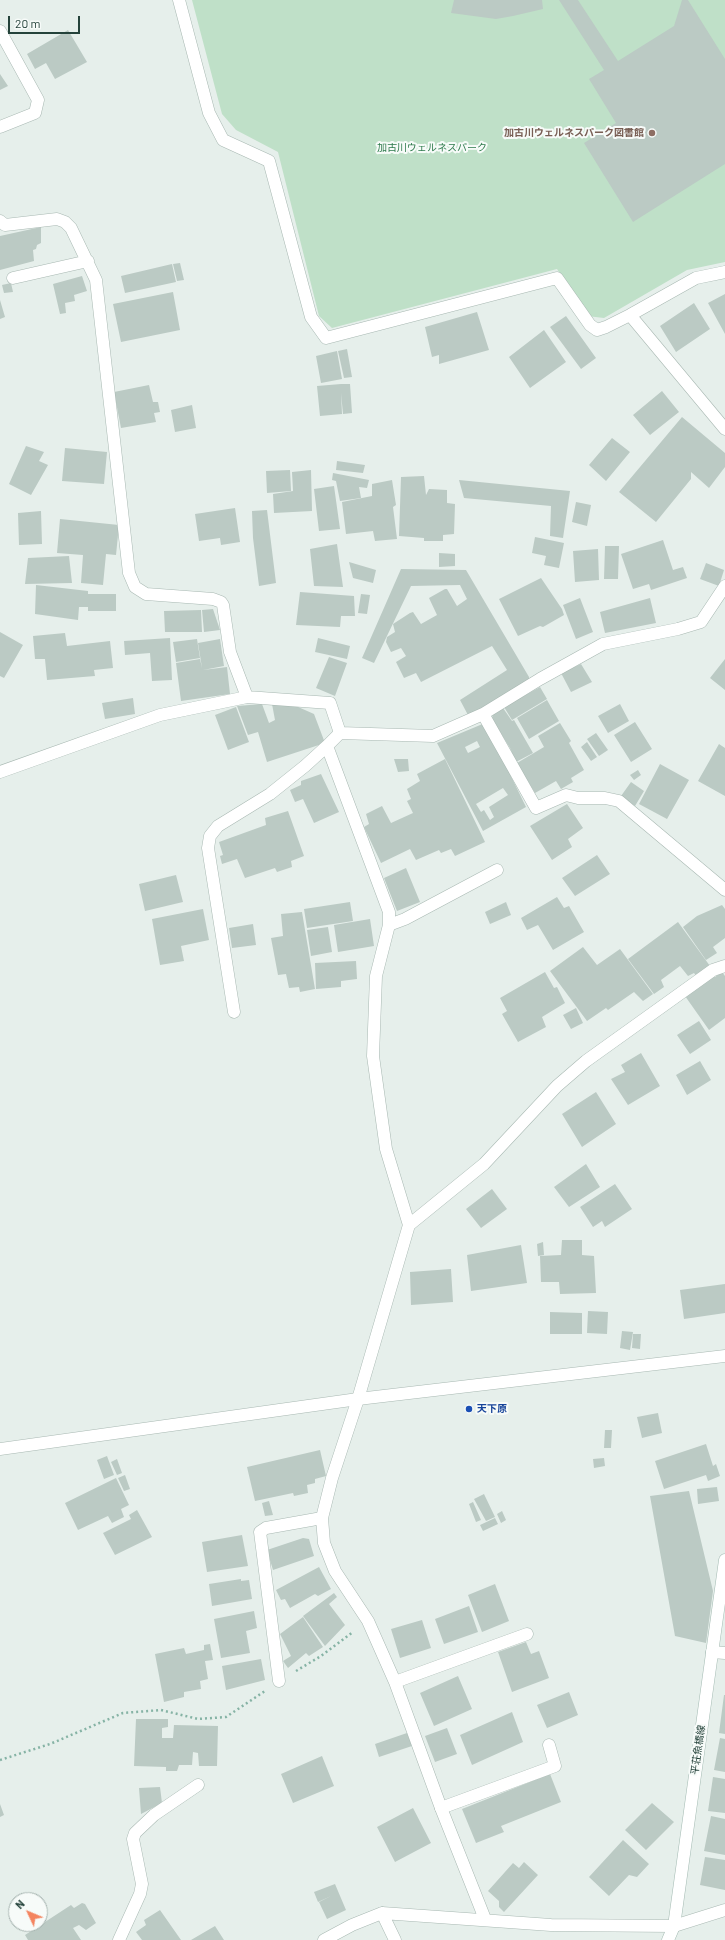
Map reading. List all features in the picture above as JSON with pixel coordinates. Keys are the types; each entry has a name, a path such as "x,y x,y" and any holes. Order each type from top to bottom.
{"street":[{"path":"179,0 209,113 223,140 269,161 311,317 326,338 557,278 590,325 597,330 630,315 696,278 725,272"},
{"path":"0,30 5,51 38,100 35,113 0,127"},
{"path":"0,221 5,226 57,219 64,222 71,228 96,280 100,303 106,382 129,573 135,587 146,594 213,599 221,602 223,605 230,652 247,697"},
{"path":"12,278 88,261"},
{"path":"630,315 725,429"},
{"path":"234,1012 208,848 210,836 218,826 270,794 305,766 340,733 433,736 483,714 540,679 603,644 678,629 701,622 725,586"},
{"path":"0,772 160,715 247,697 330,703 340,733"},
{"path":"483,714 536,808 566,795 578,798 606,798 619,801 723,884"},
{"path":"327,746 389,912 389,925 376,976 373,1056 386,1149 409,1225 358,1399 332,1478 322,1518 324,1543 335,1571 368,1621 395,1682 441,1808 485,1919"},
{"path":"389,925 405,919 497,870"},
{"path":"409,1225 484,1164 557,1086 586,1061 713,970 725,966"},
{"path":"0,1449 358,1399 725,1356"},
{"path":"279,1681 260,1532 266,1528 322,1518"},
{"name":"平荘魚橋線","path":"668,1940 674,1926 725,1560"},
{"path":"395,1682 527,1634"},
{"path":"712,1652 725,1653"},
{"path":"441,1808 555,1766 548,1745"},
{"path":"119,1940 140,1894 142,1884 133,1839 135,1833 154,1815 198,1785"},
{"path":"324,1940 352,1925 382,1913 485,1919 551,1925 674,1926 725,1910"},
{"path":"382,1913 395,1940"}],"path":[{"path":"0,1760 50,1744 123,1713 161,1710 198,1719 226,1717 279,1681 321,1656 368,1621"}],"green space":[{"name":"加古川ウェルネスパーク","path":"192,0 725,0 725,262 687,270 604,318 587,316 557,269 332,328 319,316 278,152 236,130 222,114"}],"building":[{"path":"454,0 542,0 543,9 496,19 451,13"},
{"path":"559,0 578,0 618,61 674,26 682,0 688,0 725,59 725,164 633,222 584,143 616,123 589,79 604,70"},
{"path":"68,30 87,62 55,79 46,63 35,69 27,54"},
{"path":"0,74 8,86 0,90"},
{"path":"41,227 41,243 37,245 36,249 33,250 34,261 0,270 0,236"},
{"path":"180,263 184,280 177,281 173,264"},
{"path":"172,264 176,282 125,293 121,276"},
{"path":"82,276 87,291 74,295 75,301 65,303 66,313 60,314 53,284"},
{"path":"11,283 13,292 4,293 2,285"},
{"path":"173,292 180,330 121,342 113,304"},
{"path":"725,294 725,334 708,303"},
{"path":"0,300 5,317 0,319"},
{"path":"694,303 710,329 676,352 660,326"},
{"path":"477,312 489,350 439,364 439,355 432,357 425,327"},
{"path":"566,316 596,358 581,369 550,327"},
{"path":"544,330 566,362 530,388 509,357"},
{"path":"347,349 352,377 344,378 338,351"},
{"path":"337,351 342,379 321,383 316,356"},
{"path":"350,384 352,413 343,414 341,393 342,414 320,416 317,386"},
{"path":"149,385 153,402 158,402 160,412 154,413 156,422 121,428 114,392"},
{"path":"662,391 679,412 650,435 633,415"},
{"path":"192,405 196,428 175,432 171,410"},
{"path":"682,417 725,453 725,467 709,488 691,472 691,479 656,522 619,492"},
{"path":"612,438 630,452 606,481 589,465"},
{"path":"26,446 44,452 39,461 48,465 31,495 9,484"},
{"path":"65,448 107,452 104,484 62,481"},
{"path":"337,461 365,465 363,473 336,470"},
{"path":"290,470 291,491 267,493 266,471"},
{"path":"311,470 312,511 274,513 273,494 293,491 292,472"},
{"path":"333,473 369,480 367,488 359,487 361,498 340,501 336,481 332,480"},
{"path":"424,476 426,495 429,489 447,490 447,503 455,504 454,534 443,535 443,541 424,541 424,538 399,536 401,477"},
{"path":"392,480 396,505 393,507 397,539 375,541 373,531 346,534 342,502 372,496 372,484"},
{"path":"459,480 570,491 563,538 550,536 551,506 464,498"},
{"path":"334,486 340,529 319,531 314,489"},
{"path":"576,502 591,505 587,526 572,522"},
{"path":"235,508 240,542 221,545 220,538 199,541 195,514"},
{"path":"267,510 276,583 259,586 253,538 252,511"},
{"path":"41,511 42,544 19,545 18,513"},
{"path":"60,519 119,525 116,555 106,554 103,585 81,583 83,555 57,553"},
{"path":"535,537 564,543 559,568 544,565 546,556 532,553"},
{"path":"663,540 673,570 683,567 687,578 651,590 649,584 633,589 621,554"},
{"path":"337,544 343,587 314,586 310,549"},
{"path":"605,546 619,546 618,579 604,579"},
{"path":"598,549 599,580 575,582 573,551"},
{"path":"439,553 455,554 455,566 439,567"},
{"path":"69,556 72,583 25,584 28,558"},
{"path":"349,562 376,570 373,583 353,578"},
{"path":"706,563 724,570 719,586 700,579"},
{"path":"401,569 466,570 529,677 529,681 468,715 460,700 507,670 492,646 421,682 416,673 404,678 396,662 406,656 401,648 391,652 386,642 387,637 395,632 393,624 413,612 421,624 437,615 429,598 445,589 447,589 457,606 467,599 460,585 411,586 374,663 362,658"},
{"path":"541,578 562,609 564,615 543,627 540,626 518,636 499,599"},
{"path":"36,585 88,591 88,594 116,594 116,611 88,611 88,607 79,607 78,620 35,614"},
{"path":"300,592 354,596 355,616 341,616 340,627 296,625"},
{"path":"361,594 370,595 367,614 358,613"},
{"path":"580,598 593,632 576,639 563,605"},
{"path":"650,598 656,623 605,633 600,612"},
{"path":"213,609 220,630 204,632 202,610"},
{"path":"201,610 202,632 165,632 164,611"},
{"path":"0,632 23,645 4,678 0,676"},
{"path":"65,633 67,646 110,641 113,668 94,670 95,676 47,680 45,659 35,659 33,636"},
{"path":"170,638 172,680 152,681 150,653 125,655 124,641"},
{"path":"318,638 350,646 347,659 315,652"},
{"path":"197,639 200,658 176,662 173,642"},
{"path":"220,639 224,666 203,670 227,667 230,694 181,701 176,663 200,659 202,668 198,643"},
{"path":"329,657 347,663 335,696 316,688"},
{"path":"725,659 725,690 710,678"},
{"path":"581,664 592,682 571,692 561,673"},
{"path":"540,687 547,699 512,720 504,707"},
{"path":"133,698 135,714 105,719 102,703"},
{"path":"547,700 559,721 529,739 517,718"},
{"path":"289,703 314,714 325,743 267,762 258,732 248,735 237,706 262,704 269,723 275,720 272,704"},
{"path":"620,704 629,721 608,733 598,716"},
{"path":"236,707 249,742 228,750 215,715"},
{"path":"503,708 512,721 514,720 533,753 516,762 510,748 492,719 493,712"},
{"path":"635,722 652,749 631,762 614,735"},
{"path":"485,723 526,807 483,831 437,743","holes":["477,741 480,747 468,753 465,747","503,788 508,795 489,807 494,817 490,820 484,810 481,812 476,804"]},
{"path":"560,723 571,741 569,743 584,770 571,778 573,782 561,789 556,781 535,793 517,763 544,747 538,736"},
{"path":"596,733 608,750 599,756 587,739"},
{"path":"587,742 597,757 591,761 581,747"},
{"path":"719,744 725,748 725,796 698,781"},
{"path":"394,759 408,759 409,771 398,772"},
{"path":"445,759 485,842 455,856 451,849 441,853 439,850 416,860 410,849 381,863 364,827 369,824 366,814 382,806 391,823 413,813 407,801 411,799 407,789 420,781 417,774"},
{"path":"660,764 689,780 667,819 639,804"},
{"path":"638,770 641,775 634,780 630,775"},
{"path":"321,774 339,812 314,823 303,799 295,802 290,790 301,785 301,781"},
{"path":"631,782 644,791 635,806 621,796"},
{"path":"567,804 583,828 568,839 572,847 552,860 530,826"},
{"path":"288,811 304,856 291,861 292,867 277,872 275,868 245,878 237,859 222,864 220,856 223,855 219,842 266,825 265,818"},
{"path":"597,855 610,874 575,896 562,878"},
{"path":"406,868 420,902 397,911 384,878"},
{"path":"176,875 183,902 145,911 139,884"},
{"path":"557,897 564,908 569,906 584,932 553,950 538,925 527,930 521,918"},
{"path":"350,902 353,921 307,928 304,909"},
{"path":"506,902 511,915 490,924 485,912"},
{"path":"722,905 725,909 725,938 713,947 717,953 706,960 683,927 697,916"},
{"path":"203,909 209,940 181,946 184,961 160,965 152,919"},
{"path":"302,912 315,989 300,992 299,987 289,988 286,974 278,975 271,938 283,936 281,914"},
{"path":"370,919 374,946 338,952 334,925"},
{"path":"678,922 710,966 697,977 694,973 688,976 680,966 661,980 664,987 654,994 628,959"},
{"path":"253,924 256,945 232,948 229,928"},
{"path":"328,927 332,952 311,956 307,930"},
{"path":"583,947 597,965 620,949 653,994 643,1001 634,992 608,1010 606,1008 587,1021 550,971"},
{"path":"356,961 357,979 341,981 341,987 316,989 315,963"},
{"path":"545,972 554,988 557,987 565,1003 542,1017 546,1027 518,1042 502,1014 507,1011 500,998"},
{"path":"722,972 725,976 725,1018 709,1030 685,996 713,974 715,977"},
{"path":"576,1008 583,1023 571,1029 563,1015"},
{"path":"699,1021 711,1040 690,1054 677,1035"},
{"path":"641,1053 660,1086 628,1105 611,1079 625,1072 621,1065"},
{"path":"700,1061 711,1080 687,1095 676,1075"},
{"path":"596,1092 616,1124 582,1147 562,1114"},
{"path":"586,1164 600,1187 569,1207 554,1187"},
{"path":"615,1184 632,1209 605,1227 602,1221 593,1227 580,1207"},
{"path":"492,1189 507,1209 481,1228 466,1209"},
{"path":"562,1240 582,1240 582,1255 594,1256 596,1293 560,1294 559,1282 541,1282 540,1256 561,1255"},
{"path":"543,1242 544,1255 538,1256 537,1244"},
{"path":"521,1245 527,1283 471,1291 467,1255"},
{"path":"451,1269 453,1302 411,1305 410,1272"},
{"path":"725,1284 725,1313 684,1319 680,1290"},
{"path":"588,1311 608,1312 607,1334 587,1333"},
{"path":"550,1312 582,1313 582,1334 550,1334"},
{"path":"622,1331 633,1332 630,1350 620,1348"},
{"path":"633,1334 641,1334 640,1349 632,1348"},
{"path":"658,1413 662,1433 642,1438 637,1417"},
{"path":"605,1430 612,1430 611,1448 604,1448"},
{"path":"706,1444 713,1466 716,1464 720,1476 708,1481 706,1475 664,1489 655,1461"},
{"path":"320,1450 326,1476 315,1479 315,1483 307,1485 308,1493 294,1496 293,1493 255,1501 247,1467"},
{"path":"107,1456 114,1475 104,1479 97,1460"},
{"path":"604,1458 605,1466 594,1468 593,1459"},
{"path":"117,1459 122,1473 117,1475 111,1462"},
{"path":"125,1475 130,1489 124,1491 118,1478"},
{"path":"116,1478 129,1505 121,1509 124,1517 112,1523 108,1516 78,1530 65,1503"},
{"path":"717,1487 719,1501 698,1504 697,1489"},
{"path":"689,1491 713,1591 706,1643 675,1636 650,1496"},
{"path":"484,1494 495,1517 486,1521 474,1499"},
{"path":"269,1501 273,1515 265,1516 262,1503"},
{"path":"473,1502 481,1520 476,1522 469,1504"},
{"path":"137,1510 152,1537 115,1555 103,1533 131,1519 129,1515"},
{"path":"502,1511 506,1520 501,1523 497,1514"},
{"path":"495,1518 498,1524 483,1531 480,1525"},
{"path":"242,1535 248,1566 207,1572 202,1542"},
{"path":"303,1538 309,1539 314,1556 273,1570 267,1550"},
{"path":"319,1567 331,1589 318,1596 315,1594 290,1608 285,1599 281,1600 276,1590"},
{"path":"241,1579 241,1581 249,1580 252,1599 212,1606 209,1584"},
{"path":"495,1584 509,1621 482,1632 468,1595"},
{"path":"334,1593 337,1597 329,1604 345,1625 325,1646 303,1616"},
{"path":"469,1606 478,1632 444,1644 435,1619"},
{"path":"254,1611 257,1628 246,1631 250,1653 221,1658 214,1619"},
{"path":"303,1617 323,1647 309,1656 306,1653 288,1668 283,1661 291,1656 280,1634"},
{"path":"422,1620 431,1648 400,1658 391,1629"},
{"path":"526,1642 531,1654 539,1651 549,1678 512,1692 498,1652"},
{"path":"210,1644 213,1660 205,1661 208,1679 200,1681 201,1689 184,1692 184,1697 164,1702 155,1654 184,1648 186,1654 204,1650 204,1645"},
{"path":"261,1659 265,1680 226,1690 222,1666"},
{"path":"458,1676 472,1709 434,1726 420,1693"},
{"path":"569,1692 578,1715 547,1728 537,1705"},
{"path":"725,1695 725,1734 719,1733"},
{"path":"512,1712 523,1742 472,1765 460,1735"},
{"path":"136,1719 168,1719 168,1727 162,1728 162,1738 173,1738 174,1725 218,1726 217,1766 199,1766 198,1753 193,1752 192,1765 179,1765 177,1771 166,1771 166,1767 134,1766"},
{"path":"447,1728 457,1754 435,1762 425,1736"},
{"path":"407,1733 412,1746 379,1757 375,1744"},
{"path":"720,1738 725,1739 725,1772 714,1770"},
{"path":"322,1756 334,1786 293,1803 281,1774"},
{"path":"550,1774 561,1802 501,1826 504,1832 476,1843 462,1809"},
{"path":"713,1777 725,1779 725,1813 708,1811"},
{"path":"160,1787 162,1803 141,1814 139,1788"},
{"path":"652,1803 674,1822 646,1850 625,1830"},
{"path":"0,1804 4,1815 0,1817"},
{"path":"413,1808 431,1843 395,1862 377,1827"},
{"path":"711,1816 725,1819 725,1855 704,1851"},
{"path":"623,1840 649,1864 637,1877 629,1875 609,1896 589,1877"},
{"path":"705,1857 725,1860 725,1890 700,1885"},
{"path":"524,1862 538,1875 504,1912 499,1907 499,1901 488,1891 513,1863 519,1868"},
{"path":"335,1884 346,1910 327,1919 319,1902 331,1896 318,1902 314,1892"},
{"path":"82,1903 85,1904 96,1923 86,1930 79,1925 73,1928 81,1940 28,1940 25,1935 30,1932 48,1932 48,1920 71,1905 74,1908"},
{"path":"160,1910 181,1940 142,1940 136,1932 146,1925 144,1920"},
{"path":"215,1926 224,1940 191,1940"}],"place":[{"name":"加古川ウェルネスパーク図書館","path":"652,133"},
{"name":"天下原","path":"469,1409"}]}
